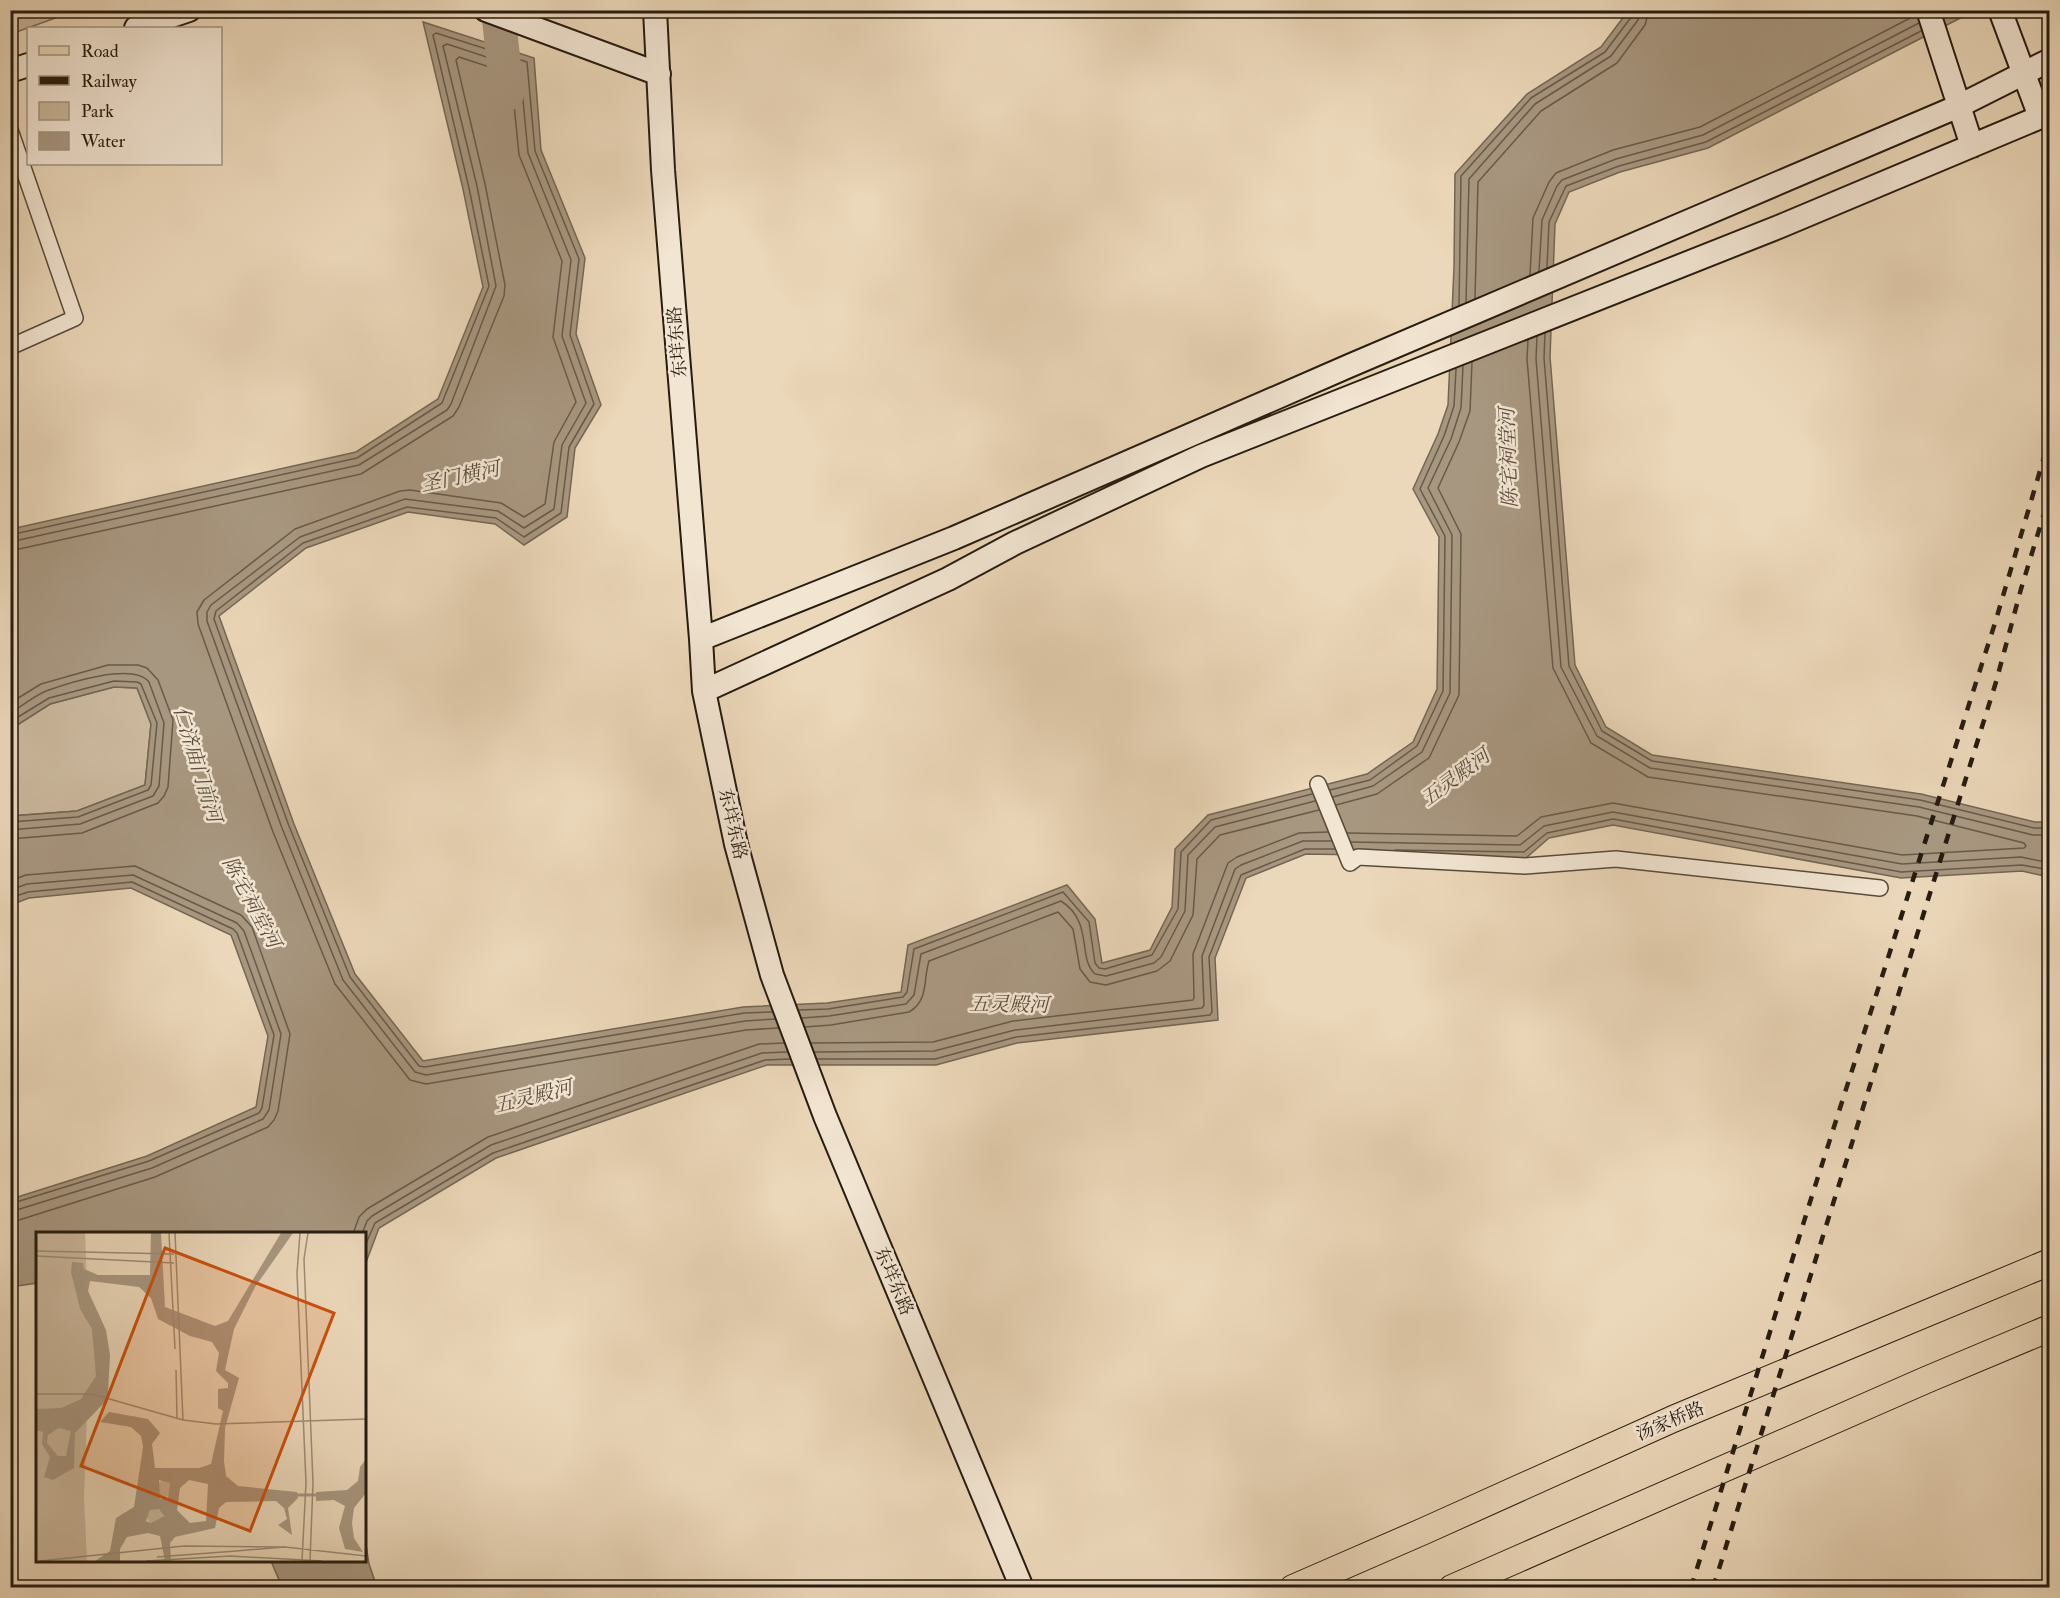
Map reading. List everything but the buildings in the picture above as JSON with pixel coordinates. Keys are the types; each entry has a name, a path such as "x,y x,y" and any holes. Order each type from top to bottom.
{"main road":[{"path":"139,27 189,10"},
{"path":"486,10 659,74"},
{"path":"1928,10 1972,147"},
{"name":"东垟东路","path":"656,14 663,170 704,691 736,844 772,975 825,1116 1022,1587"},
{"path":"704,691 948,579 1016,543 1201,456 1782,226 2045,115 2023,72 2003,17"},
{"path":"701,639 954,538 1428,332 1959,106 2049,60"},
{"path":"10,71 27,65"},
{"name":"汤家桥路","path":"1293,1587 1424,1532 1673,1419 2049,1262"},
{"path":"1452,1587 2049,1328"}],"street":[{"path":"10,130 75,318 10,347"},
{"path":"1318,784 1350,863 1358,857 1525,866 1616,859 1880,888"}],"green space":[{"path":"11,10 75,10 27,27 11,34"},
{"path":"114,687 137,688 151,724 145,785 77,811 11,816 11,729 50,704"}],"water":[{"path":"1628,11 1974,11 1708,148 1620,172 1569,192 1555,224 1550,357 1575,665 1606,727 1652,755 1921,794 2035,822 2049,822 2049,877 2022,871 1901,878 1613,825 1549,838 1526,858 1306,854 1246,878 1215,958 1218,1020 1017,1043 936,1065 767,1065 496,1158 379,1228 366,1262 366,1232 36,1232 36,1283 11,1287 11,1199 147,1156 256,1107 268,1036 231,935 131,888 29,898 11,905 11,816 77,811 145,785 151,724 137,688 114,687 50,704 11,729 11,529 356,452 438,399 483,287 463,189 423,22 534,58 541,150 585,258 576,334 601,405 575,448 567,517 524,545 495,524 408,512 306,548 219,616 294,824 355,974 423,1061 743,1007 827,1003 901,992 908,945 1067,885 1095,919 1102,963 1150,950 1172,907 1175,849 1208,815 1367,774 1413,742 1437,689 1439,537 1413,489 1438,434 1448,405 1454,267 1455,174 1527,94 1601,47"},
{"path":"366,1544 369,1564 377,1587 282,1587 271,1562 366,1562"}],"waterway":[{"name":"圣门横河","path":"498,10 507,94"}],"railway":[{"path":"1691,1588 1810,1202 1995,623 2050,437"},
{"path":"1713,1588 1996,682 2050,494"}],"water label":[{"name":"陈宅祠堂河","path":"1508,458"},
{"name":"仁济庙门前河","path":"198,764"},
{"name":"五灵殿河","path":"1455,777"},
{"name":"陈宅祠堂河","path":"252,902"},
{"name":"五灵殿河","path":"1009,1004"},
{"name":"五灵殿河","path":"533,1096"}]}
